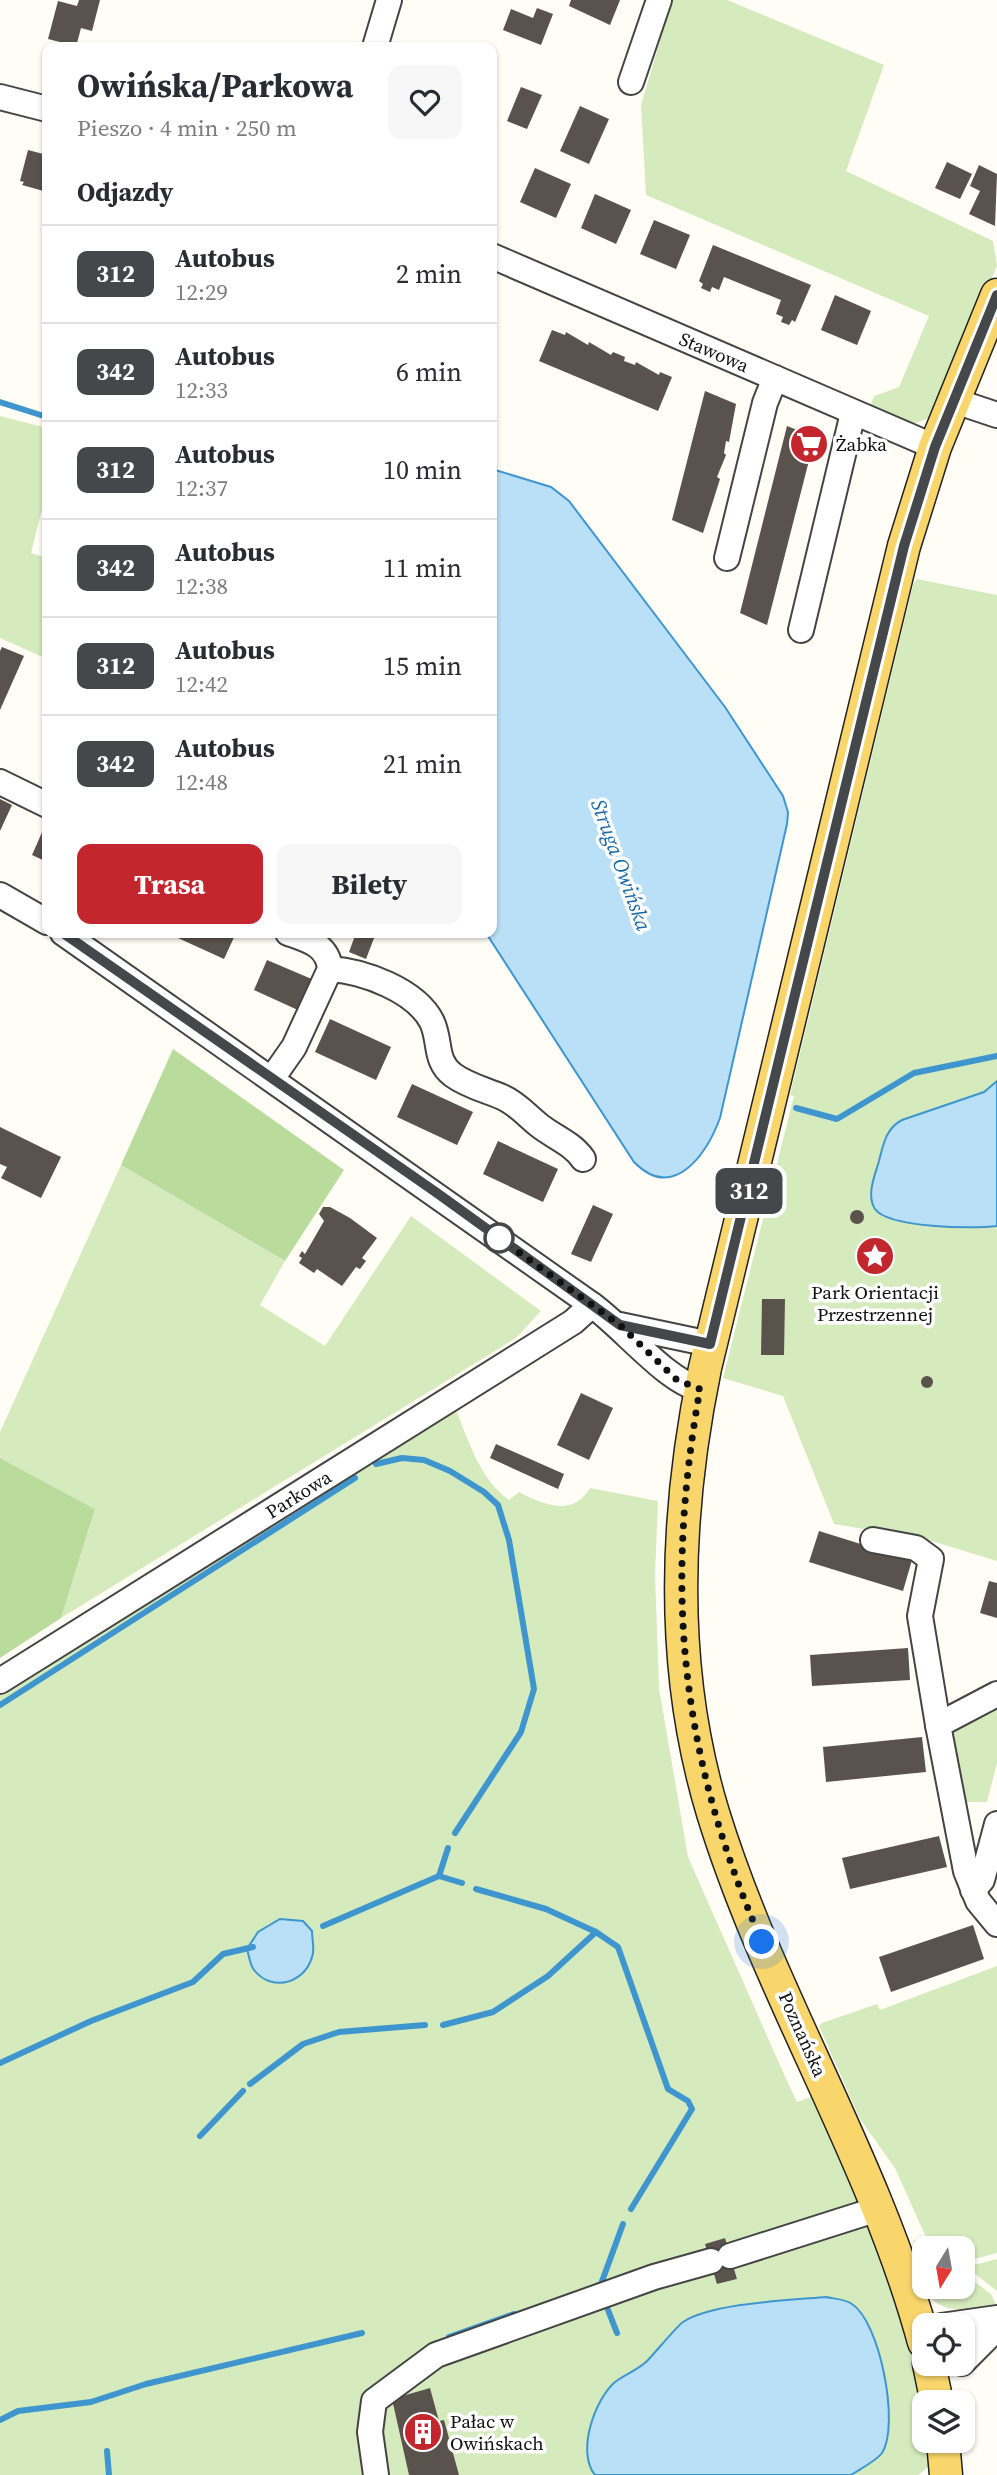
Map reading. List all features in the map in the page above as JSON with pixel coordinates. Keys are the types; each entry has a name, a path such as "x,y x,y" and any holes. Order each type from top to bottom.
{"main road":[{"name":"Poznańska","path":"920,2313 878,2209 743,1897 713,1812 699,1754 684,1659 681,1592 685,1505 700,1389 904,546 952,400 997,295"},
{"path":"942,2474 943,2453"}],"street":[{"path":"376,42 389,0"},
{"path":"631,82 659,0"},
{"path":"0,97 42,108"},
{"name":"Stawowa","path":"497,258 935,447"},
{"path":"727,558 765,403 775,378"},
{"path":"952,400 997,415"},
{"path":"801,629 853,413"},
{"path":"0,782 42,803"},
{"path":"0,895 42,919"},
{"path":"70,938 273,1077 620,1325 677,1380 700,1389"},
{"path":"273,1077 294,1047 330,969 321,947 300,938"},
{"path":"330,969 348,970 373,979 411,1000 431,1022 440,1059 449,1072 467,1084 512,1102 583,1159"},
{"name":"Parkowa","path":"0,1681 573,1322 592,1305"},
{"path":"620,1325 710,1344"},
{"path":"873,1540 916,1548 931,1559 920,1616 938,1725 963,1863 972,1890 983,1909 997,1924"},
{"path":"938,1725 997,1694"},
{"path":"972,1890 982,1880 997,1824"},
{"path":"376,2475 370,2432 374,2401 436,2355 653,2277 878,2209"},
{"path":"975,2322 997,2318"},
{"path":"975,2351 997,2328"}],"green space":[{"path":"672,0 727,0 884,65 846,171 993,241 997,266 932,417 907,426 870,406 874,396 899,387 929,316 646,195 641,105"},
{"path":"0,416 42,427 42,509 31,553 42,556 42,657 0,638"},
{"path":"917,579 997,595 997,1561 925,1539 834,1524 783,1396 723,1378 794,1096 790,1095 913,585"},
{"path":"173,1049 344,1170 285,1261 121,1165"},
{"path":"121,1165 285,1261 260,1305 325,1346 411,1216 541,1311 516,1338 61,1618 95,1509 0,1458 0,1432"},
{"path":"455,1408 482,1470 509,1500 519,1492 548,1504 567,1505 575,1503 590,1488 658,1501 655,1575 659,1688 688,1857 797,2102 814,2096 861,2204 728,2249 725,2238 706,2244 718,2284 737,2279 733,2264 869,2219 906,2328 912,2352 912,2376 917,2376 919,2384 920,2390 912,2390 912,2453 931,2453 932,2464 918,2475 0,2475 0,1694"},
{"path":"0,1458 95,1509 61,1618 0,1658"},
{"path":"997,1703 997,1763 987,1802 966,1802 960,1798 950,1731"},
{"path":"997,1966 997,2253 975,2259 975,2236 925,2235 895,2168 860,2119 819,2026 877,2004 880,2010"},
{"path":"997,2259 997,2291 975,2274 975,2265"},
{"path":"975,2282 991,2294 997,2307 975,2310 944,2307 934,2300 975,2300"}],"water":[{"path":"497,471 551,487 569,501 725,707 783,796 788,812 720,1118 714,1132 698,1158 675,1175 662,1177 649,1173 634,1162 489,938 497,938"},
{"path":"997,1081 997,1226 913,1224 883,1215 875,1209 871,1198 872,1185 884,1143 892,1128 902,1120 984,1092"},
{"path":"280,1919 303,1921 312,1931 313,1953 304,1971 289,1981 280,1983 271,1982 254,1970 247,1949 258,1932"},
{"path":"826,2297 849,2302 862,2314 879,2352 888,2398 889,2420 887,2439 882,2453 876,2459 851,2475 595,2475 587,2453 588,2440 590,2426 601,2400 615,2382 651,2357 683,2322 732,2307"}],"building":[{"path":"79,0 100,0 92,31 81,28 77,42 48,39 58,1 77,6"},
{"path":"571,0 620,0 610,25 569,6"},
{"path":"537,8 553,14 541,45 503,30 511,9 533,18"},
{"path":"521,87 542,95 527,129 507,121"},
{"path":"580,106 609,119 589,164 560,151"},
{"path":"28,150 42,154 42,191 22,185 24,182 20,181"},
{"path":"947,162 972,174 960,199 935,188"},
{"path":"979,165 997,174 995,226 969,214 980,191 970,186"},
{"path":"535,168 571,184 556,218 520,202"},
{"path":"595,194 631,210 616,244 581,228"},
{"path":"654,220 690,235 676,269 640,254"},
{"path":"713,245 811,285 795,322 792,320 789,325 781,322 783,317 776,314 781,300 724,277 719,290 712,287 710,292 701,288 703,284 699,281"},
{"path":"835,295 871,311 857,345 821,330"},
{"path":"552,330 565,335 566,332 611,355 613,352 625,357 624,361 635,365 636,362 659,375 660,372 672,377 658,411 539,361"},
{"path":"705,391 736,404 729,442 726,441 726,455 717,477 720,479 703,533 672,520"},
{"path":"787,426 815,437 767,625 740,613"},
{"path":"2,647 24,656 0,710 0,651"},
{"path":"0,799 12,805 0,831"},
{"path":"42,832 42,860 32,855"},
{"path":"178,938 234,938 224,959"},
{"path":"354,938 374,938 366,959 349,952"},
{"path":"267,960 314,980 300,1011 254,990"},
{"path":"330,1019 391,1047 376,1080 315,1052"},
{"path":"412,1084 473,1112 457,1145 397,1117"},
{"path":"0,1127 61,1157 41,1198 1,1178 7,1167 0,1164"},
{"path":"498,1141 558,1169 543,1202 483,1174"},
{"path":"593,1205 613,1214 591,1262 571,1254"},
{"path":"323,1207 330,1207 350,1218 377,1238 362,1258 366,1261 360,1269 356,1267 342,1286 317,1269 314,1273 299,1263 302,1258 299,1256 302,1251 305,1254 324,1221 319,1214"},
{"path":"857,1210 862,1212 862,1222 857,1224 852,1222 850,1217 852,1212"},
{"path":"762,1299 785,1299 784,1355 761,1355"},
{"path":"927,1376 933,1382 927,1388 921,1382"},
{"path":"581,1393 613,1408 589,1460 557,1445"},
{"path":"496,1444 564,1474 558,1489 490,1458"},
{"path":"819,1531 912,1560 903,1591 809,1562"},
{"path":"989,1581 997,1583 997,1618 980,1613"},
{"path":"908,1648 910,1680 812,1686 810,1655"},
{"path":"922,1737 926,1772 826,1782 823,1747"},
{"path":"939,1836 947,1867 850,1889 842,1858"},
{"path":"973,1925 984,1959 891,1992 879,1957"},
{"path":"725,2238 737,2279 717,2284 705,2244"},
{"name":"Pałac w Owińskach","path":"430,2388 439,2421 444,2420 459,2475 409,2475 392,2399"}],"waterway":[{"name":"Struga Owińska","path":"0,402 42,415"},
{"name":"Struga Owińska","path":"796,1108 837,1119 914,1073 997,1056"},
{"path":"376,1464 402,1458 424,1460 450,1471 484,1492 498,1505 509,1540 534,1689 521,1732 455,1833"},
{"path":"0,1705 355,1478"},
{"path":"439,1876 448,1848"},
{"path":"323,1926 439,1876 462,1883"},
{"path":"476,1889 546,1909 596,1932 618,1947 668,2089 688,2101 692,2109 631,2209"},
{"path":"443,2025 493,2012 548,1976 596,1932"},
{"path":"0,2063 91,2021 193,1982 223,1954 253,1947"},
{"path":"250,2084 303,2044 339,2032 425,2025"},
{"path":"200,2136 243,2091"},
{"path":"597,2286 601,2284 623,2224"},
{"path":"608,2310 617,2333"},
{"path":"449,2337 514,2314"},
{"path":"0,2420 18,2411 91,2402 146,2384 362,2333"},
{"path":"107,2451 109,2475"}],"bus line":[{"name":"312","path":"71,938 437,1193 620,1325 710,1344 904,546 919,492 952,400 997,295"}],"place":[{"name":"Żabka","path":"809,444"},
{"name":"Park Orientacji Przestrzennej","path":"875,1256"},
{"name":"Pałac w Owińskach","path":"423,2432"}],"route":[{"path":"499,1238 620,1325 677,1380 689,1387 700,1389 690,1453 681,1551 684,1659 707,1792 726,1852 762,1942"}]}
